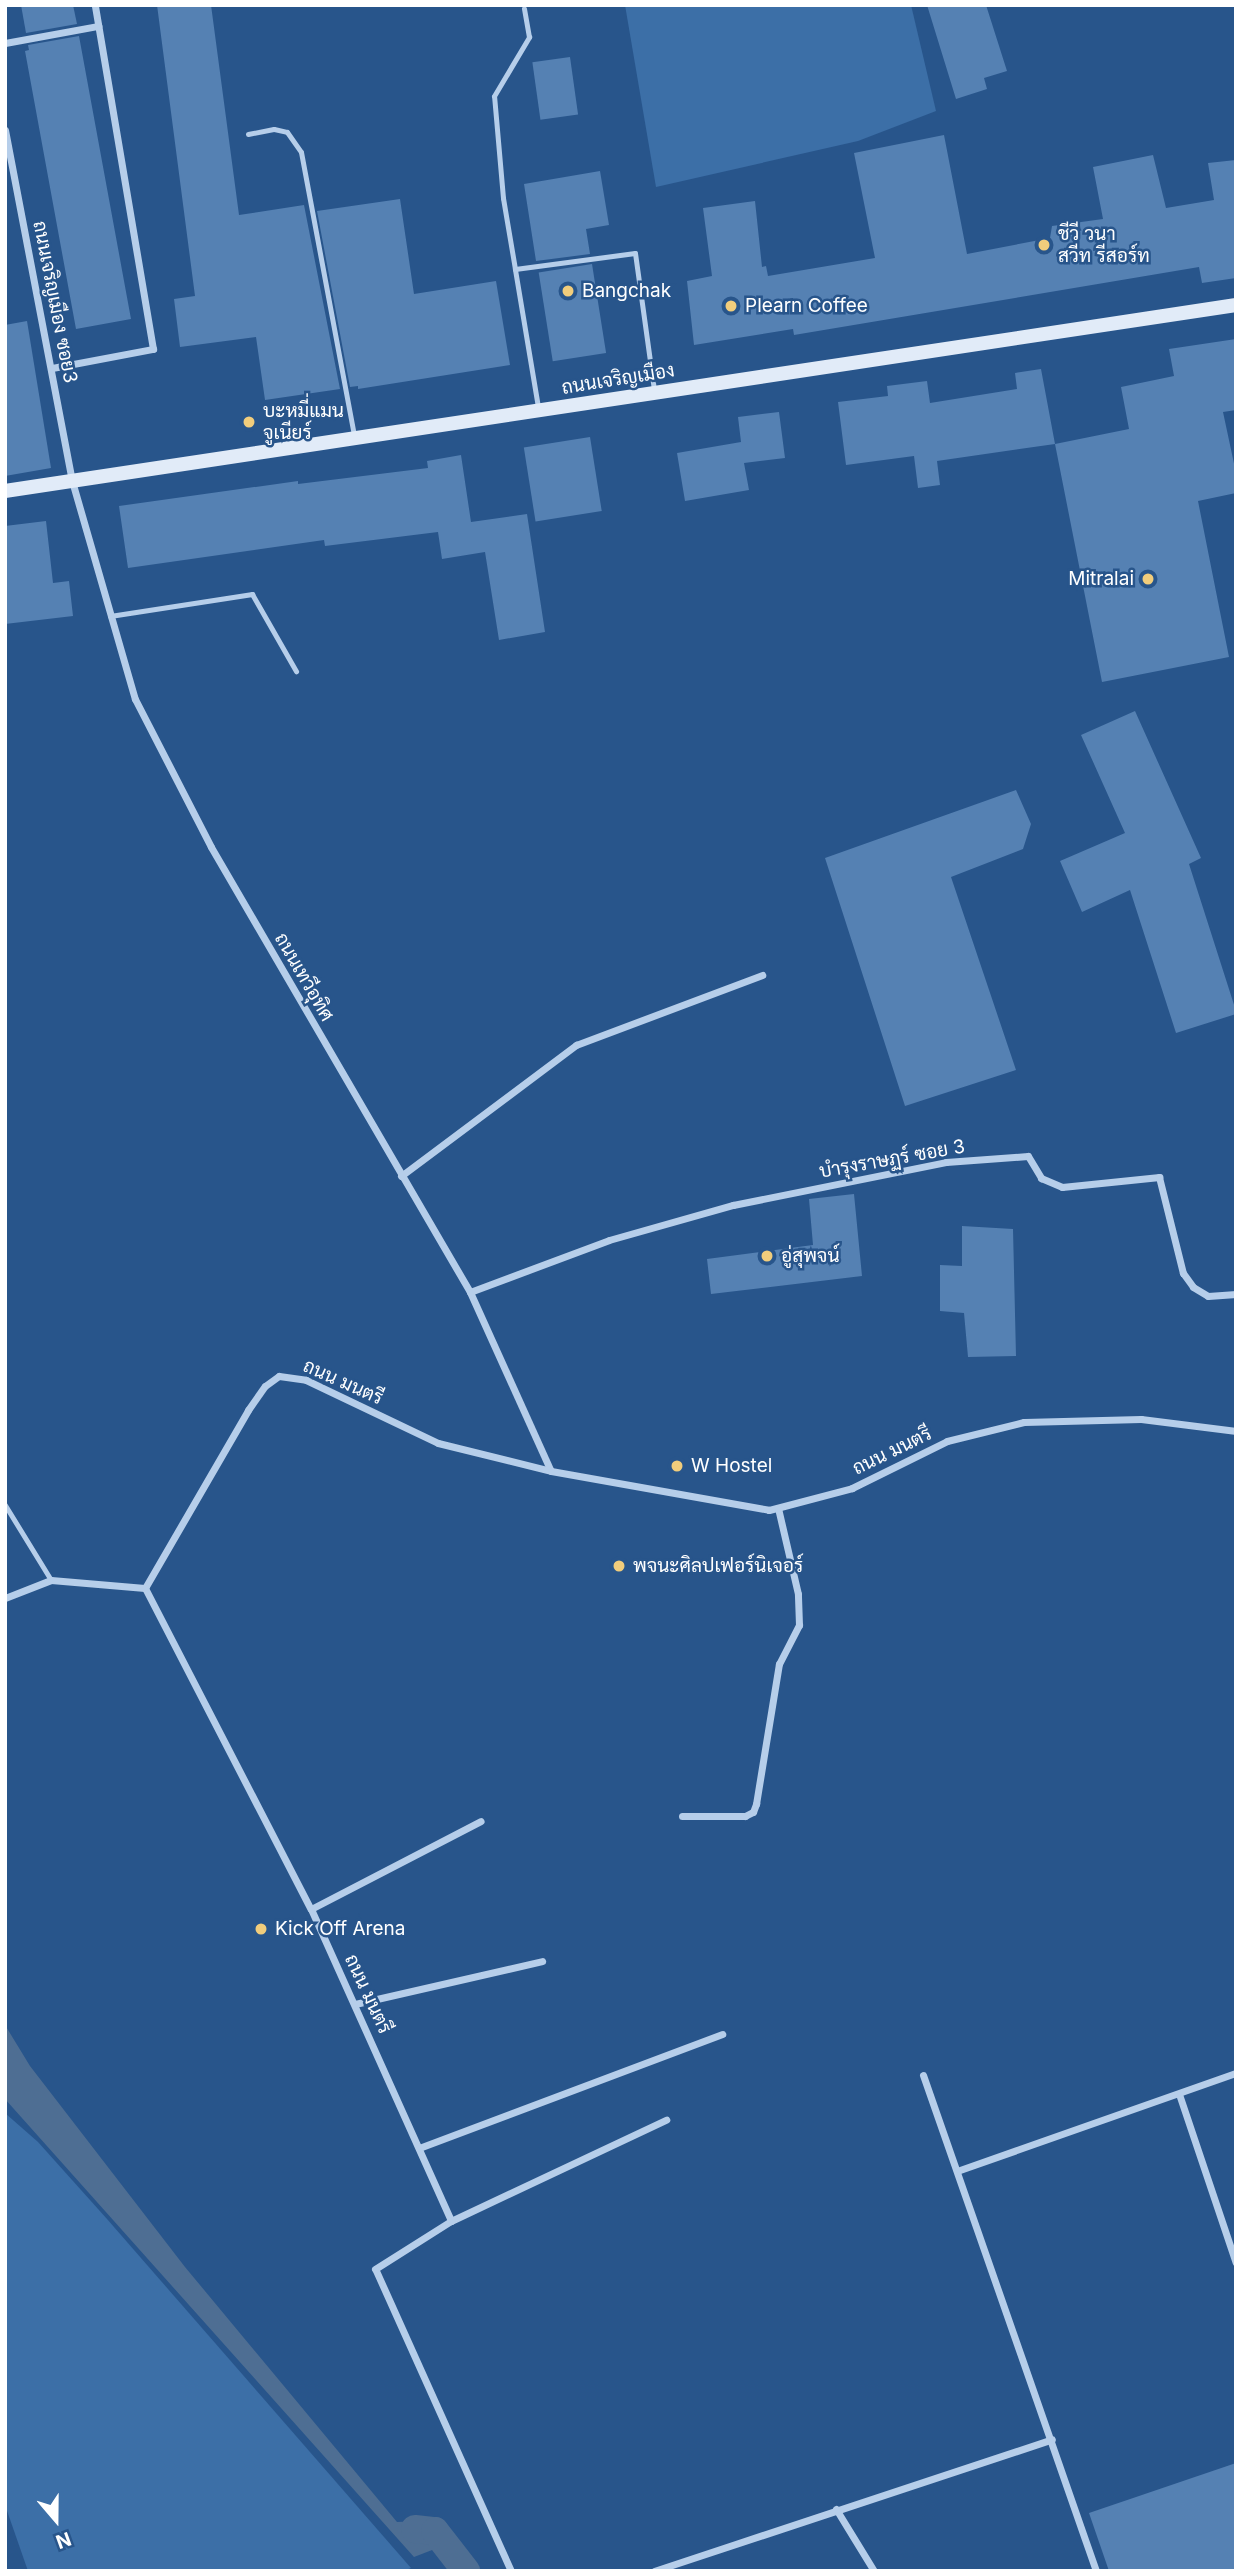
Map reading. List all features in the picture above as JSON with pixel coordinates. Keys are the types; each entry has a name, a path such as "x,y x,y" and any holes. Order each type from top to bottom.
{"main road":[{"name":"ถนนเจริญเมือง","path":"5,491 1236,305"}],"street":[{"path":"52,368 153,349 94,5"},
{"path":"5,43 98,26"},
{"name":"ถนนเจริญเมือง ซอย3","path":"5,130 72,481"},
{"name":"ถนนเทวีอุทิศ","path":"72,481 135,699 211,847 470,1292 551,1471"},
{"path":"401,1176 576,1045 762,975"},
{"name":"บำรุงราษฏร์ ซอย 3","path":"470,1292 609,1240 733,1205 946,1162 1028,1156 1041,1178 1062,1187 1159,1177 1183,1273 1193,1287 1208,1296 1236,1294"},
{"name":"ถนน มนตรี","path":"451,2221 311,1909 145,1588 247,1410 265,1386 279,1376 306,1380 438,1443 551,1471 769,1510 852,1488 947,1441 1024,1422 1141,1419 1236,1431"},
{"path":"682,1816 744,1816 753,1812 756,1804 779,1664 799,1625 798,1594 778,1508"},
{"path":"5,1598 51,1580 145,1588"},
{"path":"311,1909 481,1821"},
{"path":"355,2004 542,1961"},
{"path":"419,2148 722,2034"},
{"path":"957,2171 1236,2073"},
{"path":"923,2075 1096,2571"},
{"path":"1179,2094 1236,2263"},
{"path":"511,2571 375,2269 451,2221 666,2120"},
{"path":"654,2571 1052,2439"},
{"path":"836,2509 874,2571"}],"lane":[{"path":"524,8 529,37 494,96 503,198 539,410"},
{"path":"248,134 274,129 287,132 301,152 354,438"},
{"path":"515,269 635,253 655,393"},
{"path":"109,616 252,594 296,671"},
{"path":"5,1505 51,1580"}],"shaded area":[{"path":"625,5 911,5 936,111 858,141 656,187"},
{"path":"5,2025 30,2066 185,2267 397,2522 443,2520 458,2540 414,2557 5,2099"},
{"path":"5,2113 38,2142 107,2219 411,2568 404,2571 28,2571 5,2505"}],"building":[{"path":"21,5 73,5 77,24 26,33"},
{"path":"157,5 211,5 239,215 304,205 340,389 265,400 256,337 180,347 174,299 195,296"},
{"path":"927,5 986,5 1007,71 984,78 987,89 956,99"},
{"path":"79,36 131,319 76,329 25,51 29,50 28,45"},
{"path":"570,57 578,114 540,120 532,62"},
{"path":"944,135 967,254 1050,238 1052,226 1103,219 1093,167 1153,155 1166,208 1214,200 1208,163 1236,160 1236,278 1202,283 1199,267 794,335 793,329 694,345 687,281 712,276 703,208 755,201 762,267 766,266 768,276 875,258 854,153"},
{"path":"600,171 609,225 586,229 590,254 536,261 524,184"},
{"path":"400,199 414,294 496,281 510,365 358,389 358,386 350,387 317,211"},
{"path":"592,264 606,353 553,361 539,272"},
{"path":"27,321 51,468 5,476 5,325"},
{"name":"Mitralai","path":"1236,339 1236,410 1223,412 1236,473 1236,493 1198,501 1229,657 1102,682 1055,444 1129,429 1121,387 1174,376 1169,349"},
{"path":"1041,369 1055,444 937,461 940,485 918,488 914,456 846,465 838,402 888,396 887,386 927,381 930,403 1017,389 1015,373"},
{"path":"779,412 785,458 744,463 749,490 685,501 677,453 741,442 738,417"},
{"path":"590,437 602,511 536,522 524,447"},
{"path":"461,455 471,522 527,514 545,632 499,640 485,552 442,559 438,532 325,546 324,540 128,568 119,506 298,481 298,484 428,468 427,461"},
{"path":"46,521 53,583 69,581 73,616 5,624 5,526"},
{"path":"1135,711 1201,858 1189,864 1236,1011 1236,1014 1176,1033 1130,890 1082,912 1060,861 1125,833 1081,735"},
{"path":"1016,790 1031,824 1023,849 951,877 1016,1070 905,1106 825,858"},
{"path":"854,1194 862,1276 711,1294 707,1259 813,1245 809,1199"},
{"path":"962,1226 1013,1229 1016,1356 968,1357 964,1313 940,1311 940,1265 962,1266"},
{"path":"1236,2463 1236,2571 1109,2571 1089,2513"}],"waterway":[{"path":"415,2529 435,2531 466,2571"}],"place":[{"name":"ชีวี วนา สวีท รีสอร์ท","path":"1044,245"},
{"name":"Bangchak","path":"568,291"},
{"name":"Plearn Coffee","path":"731,306"},
{"name":"บะหมี่แมน จูเนียร์","path":"249,422"},
{"name":"Mitralai","path":"1148,579"},
{"name":"อู่สุพจน์","path":"767,1256"},
{"name":"W Hostel","path":"677,1466"},
{"name":"พจนะศิลปเฟอร์นิเจอร์","path":"619,1566"},
{"name":"Kick Off Arena","path":"261,1929"}]}
